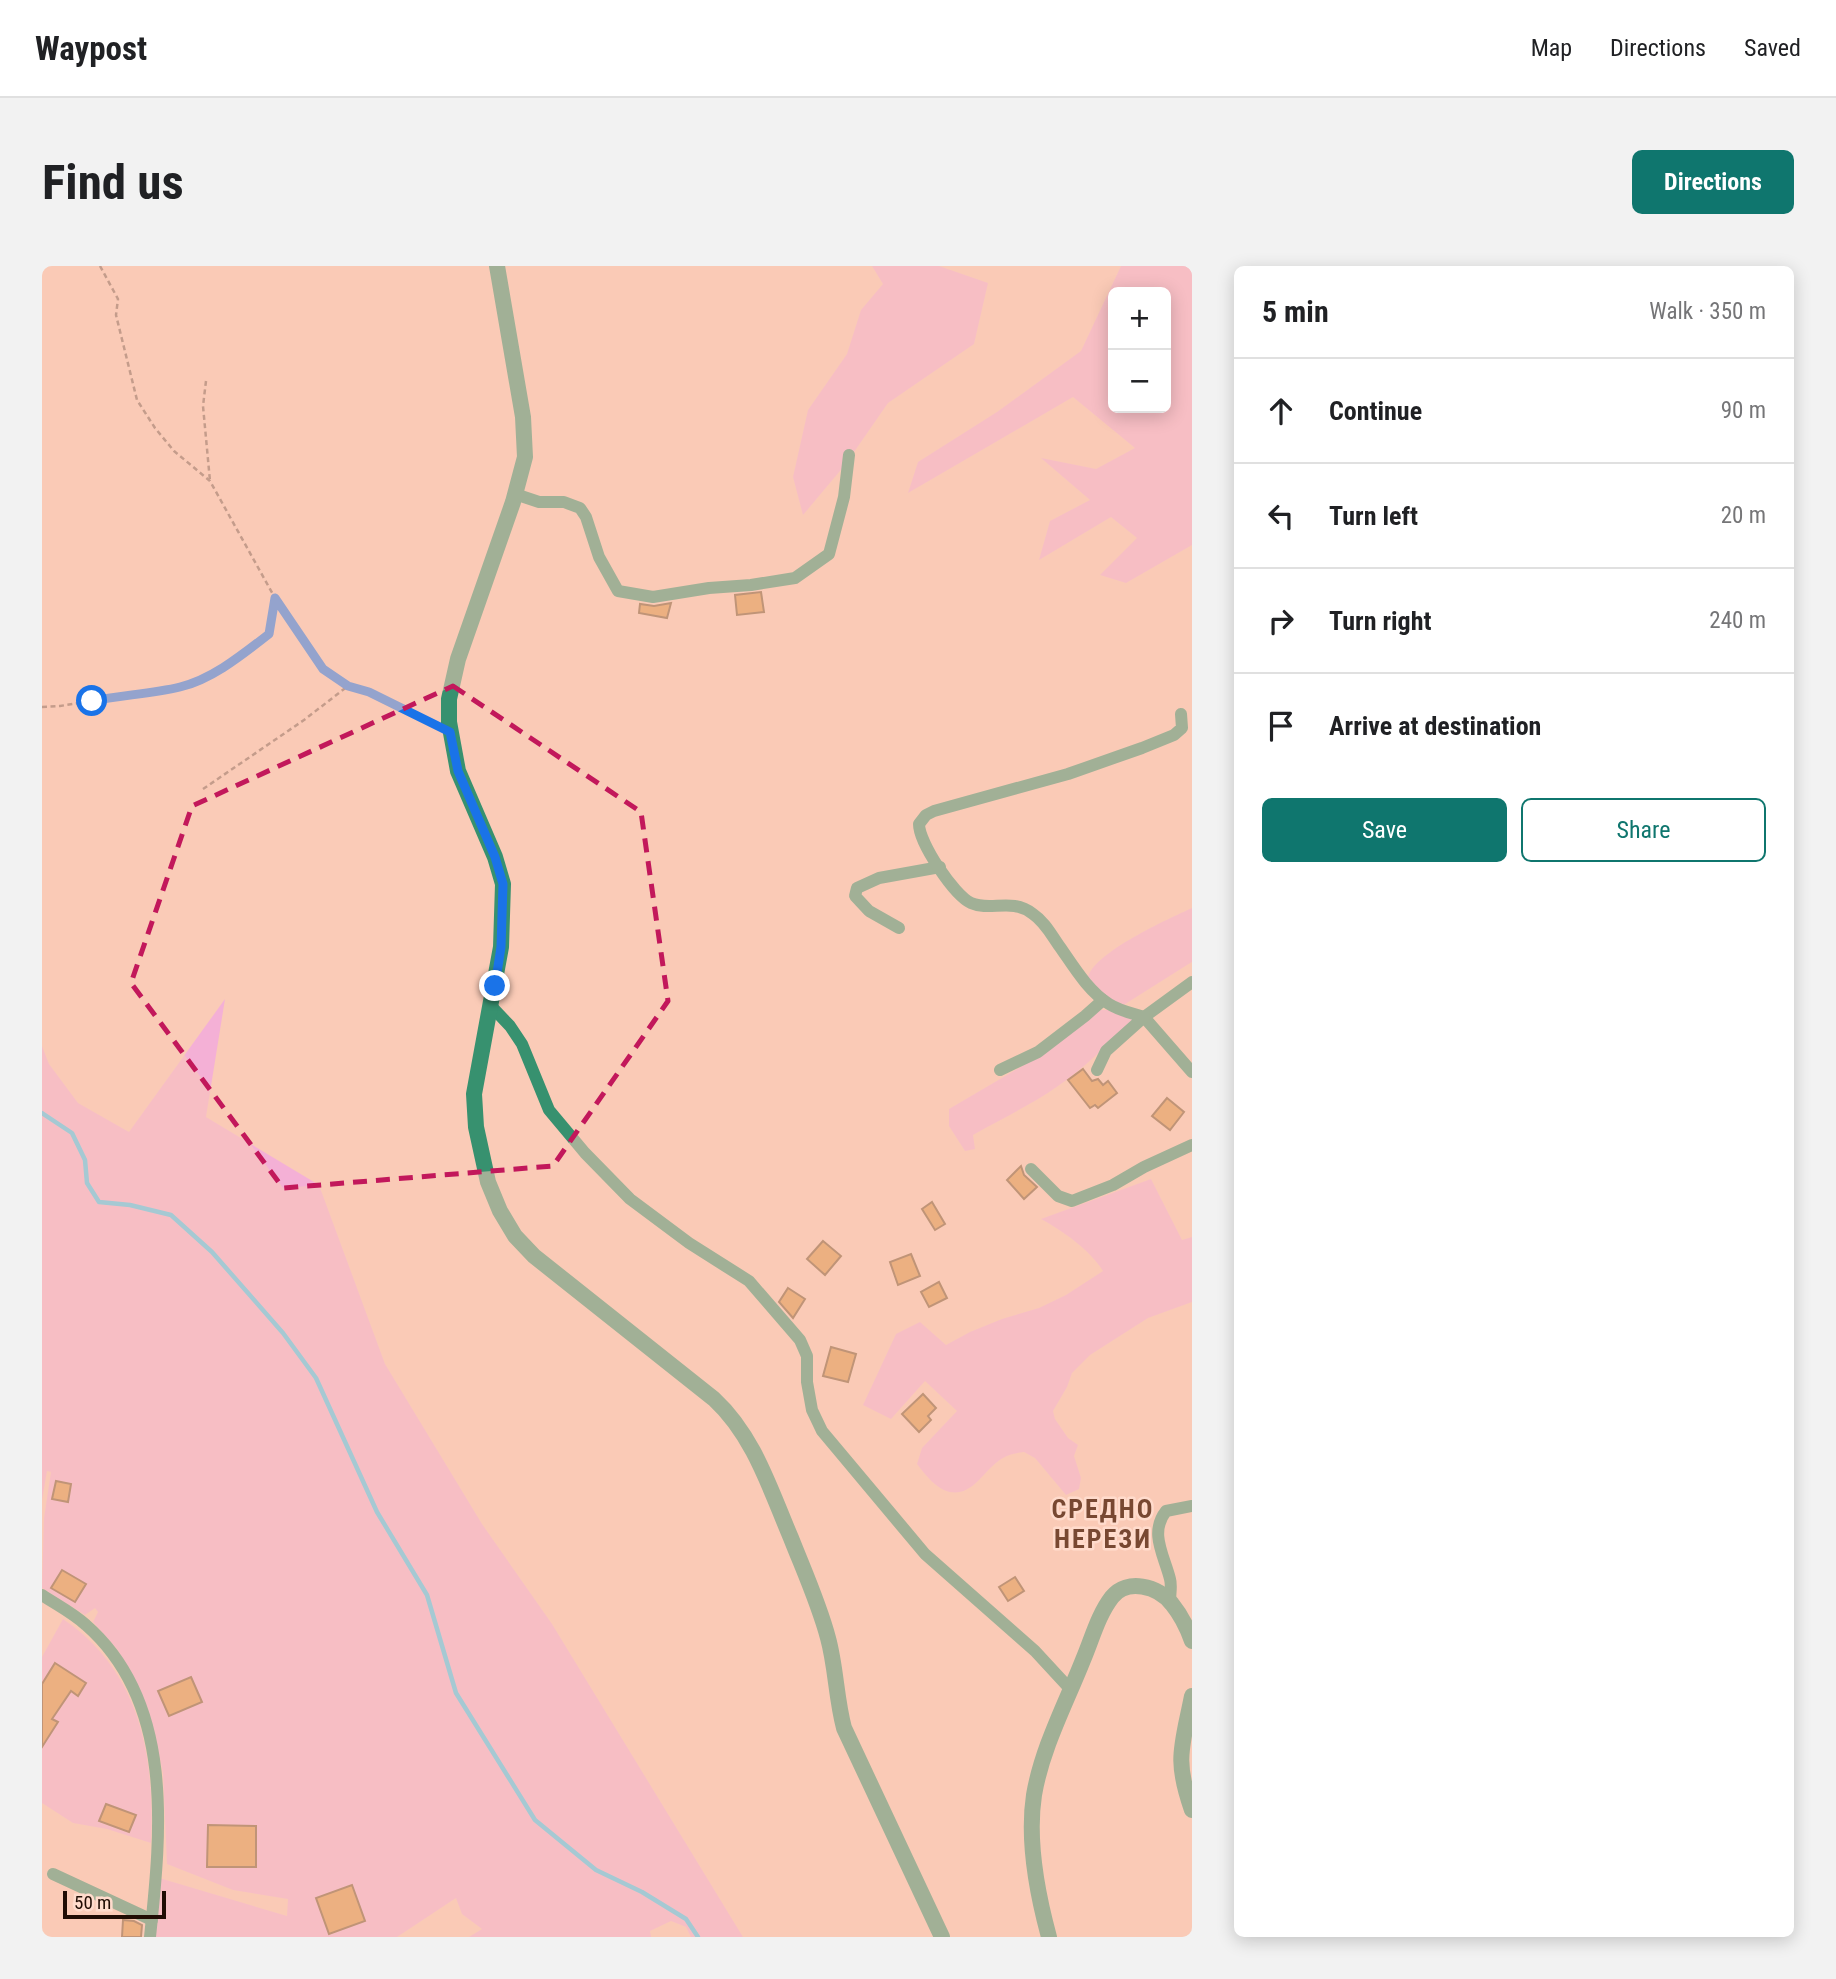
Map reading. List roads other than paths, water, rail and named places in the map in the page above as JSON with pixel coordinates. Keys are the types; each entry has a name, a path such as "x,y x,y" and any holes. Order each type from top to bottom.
{"street":[{"path":"497,266 523,417 525,457 515,494 457,659 449,699 450,732 458,771 495,857 503,884 501,947 474,1094 476,1127 488,1182 500,1211 515,1236 534,1256 714,1399 729,1413 741,1430 759,1462 822,1614 829,1642 837,1703 844,1728 942,1937"},
{"path":"515,494 539,502 564,502 580,508 586,517 599,557 618,591 653,597 795,578 829,554 844,497 849,455"},
{"path":"1181,714 1184,724 1179,732 1142,748 926,815 919,824 921,836 940,867 971,903 1012,904 1036,915 1083,979 1103,1000 1123,1011 1144,1017 1192,1072"},
{"path":"899,928 862,906 855,896 857,888 879,878 940,867"},
{"path":"1097,1070 1106,1051 1160,1004 1192,982"},
{"path":"1000,1070 1038,1052 1103,1000"},
{"path":"491,1004 522,1044 549,1110 585,1153 630,1199 689,1243 749,1281 800,1339 807,1356 807,1382 812,1410 822,1431 925,1554 1035,1651 1071,1690"},
{"path":"1031,1169 1058,1196 1072,1201 1113,1185 1144,1167 1192,1146"},
{"path":"1170,1601 1171,1581 1157,1534 1159,1521 1166,1511 1192,1506"},
{"path":"1049,1937 1034,1861 1031,1827 1034,1794 1098,1620 1112,1596 1125,1586 1141,1586 1170,1601 1187,1625 1192,1641"},
{"path":"42,1595 84,1623 105,1644 126,1674 141,1710 153,1750 159,1796 158,1847 150,1937"},
{"path":"1192,1696 1181,1746 1180,1765 1192,1810"},
{"path":"53,1874 152,1920"}],"waterway":[{"path":"42,1113 72,1133 85,1160 87,1183 99,1202 130,1205 171,1215 212,1252 283,1333 316,1378 377,1512 427,1595 456,1693 535,1820 596,1870 642,1892 686,1919 698,1937"}],"district":[{"name":"СРЕДНО НЕРЕЗИ","path":"1103,1524"}]}
